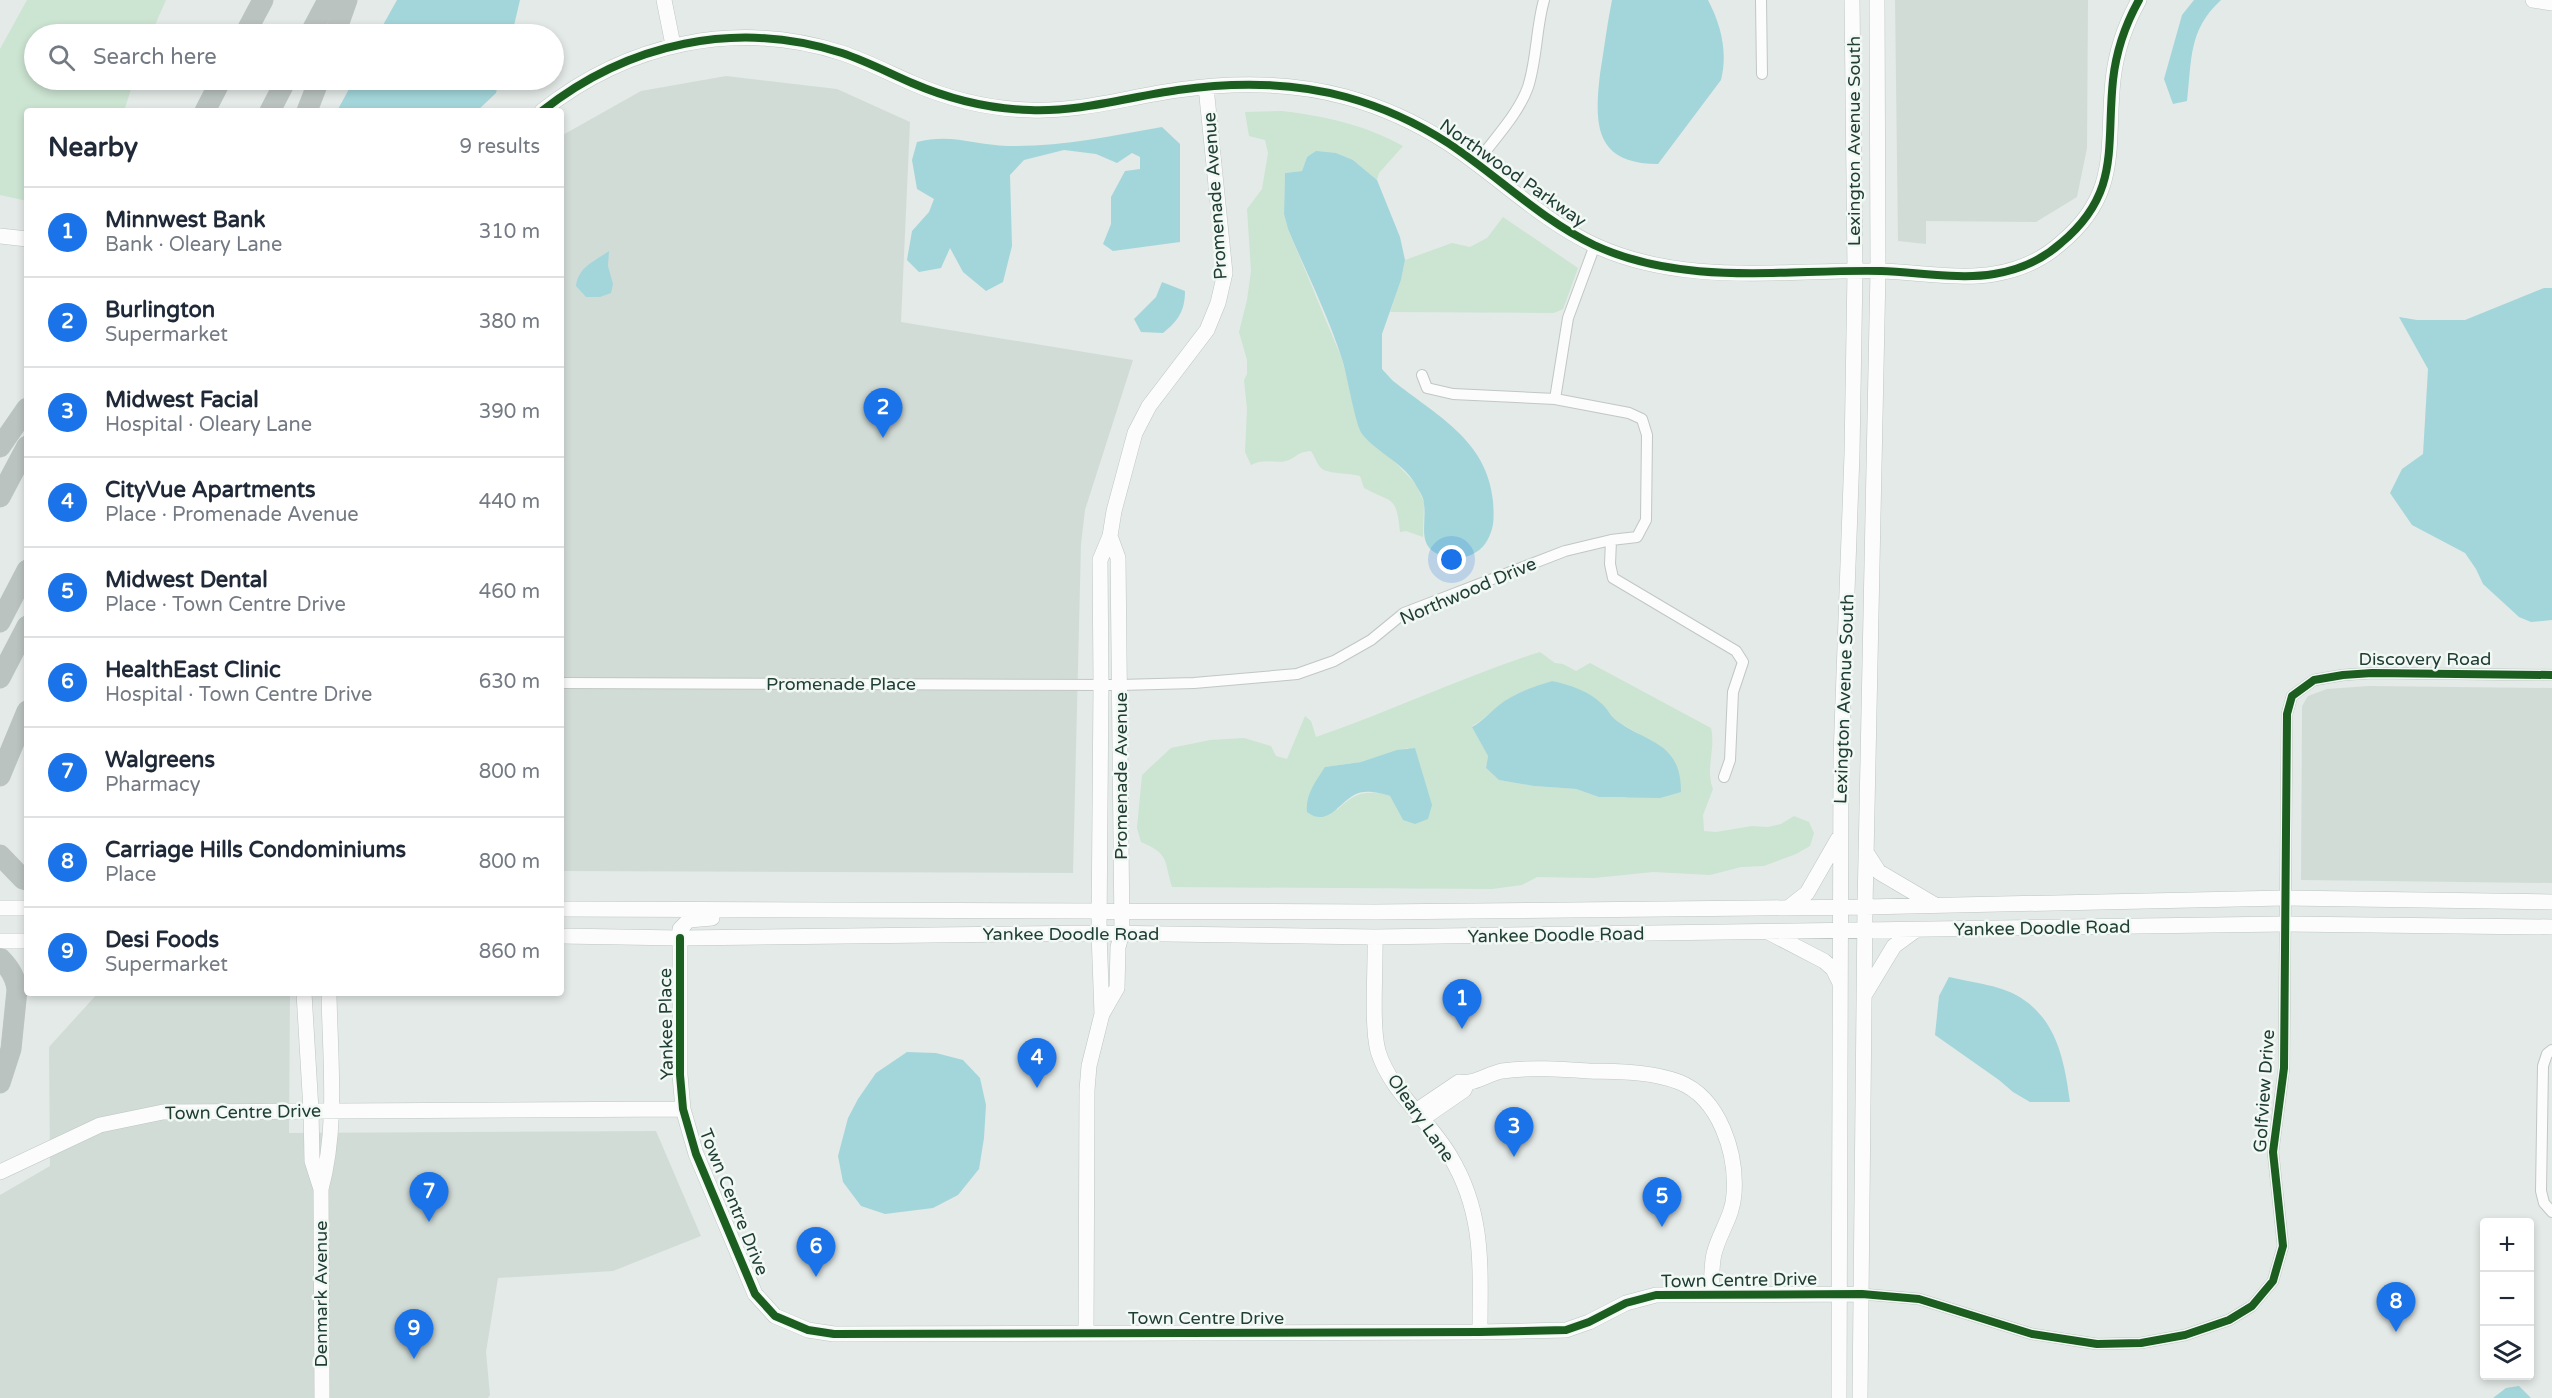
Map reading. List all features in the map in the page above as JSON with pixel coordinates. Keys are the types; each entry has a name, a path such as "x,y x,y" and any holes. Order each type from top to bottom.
{"highway":[{"path":"250,24 263,0"},
{"path":"315,24 328,0"},
{"path":"339,24 347,0"},
{"path":"207,108 216,90"},
{"path":"272,108 281,90"},
{"path":"308,108 315,90"},
{"path":"0,447 24,412"},
{"path":"0,497 24,452"},
{"path":"0,622 24,576"},
{"path":"0,678 24,632"},
{"path":"0,776 24,718"},
{"path":"0,855 24,879"},
{"path":"0,958 12,973 17,990 11,1048 0,1083"}],"street":[{"path":"546,108 593,76 629,59 673,45 664,0"},
{"path":"1476,164 1525,94 1544,0"},
{"path":"1761,0 1762,74"},
{"name":"Lexington Avenue South","path":"1839,1398 1840,757 1852,443 1855,271 1852,0"},
{"name":"Lexington Avenue South","path":"1860,1398 1863,1294 1865,908 1878,271 1877,0"},
{"name":"Northwood Parkway","path":"1206,87 1269,84 1307,88 1382,109 1417,125 1450,145 1571,234 1620,256 1652,265 1700,272 1878,271 1984,276 2024,266 2036,260 2070,236 2091,209 2106,177 2111,151 2116,63 2126,28 2139,0"},
{"path":"2533,0 2552,3"},
{"name":"Promenade Avenue","path":"673,45 751,38 806,44 843,54 952,97 1008,109 1078,109 1206,87 1225,273 1222,288 1207,330 1158,394 1142,419 1131,446 1110,536 1100,560 1099,933 1102,1014"},
{"path":"0,236 24,239"},
{"path":"1422,375 1427,388 1453,394 1555,399 1568,318 1595,245"},
{"name":"Northwood Drive","path":"1120,685 1194,683 1297,674 1334,661 1371,639 1404,614 1565,551 1611,540 1637,537 1646,520 1647,435 1642,419 1629,413 1555,399"},
{"name":"Promenade Avenue","path":"1086,1333 1089,1066 1102,1014 1116,988 1118,947 1122,933 1118,558 1110,536"},
{"path":"1611,540 1610,564 1613,578 1736,651 1743,662 1733,692 1730,760 1725,777"},
{"name":"Discovery Road","path":"2284,898 2287,714 2292,696 2314,680 2353,674 2552,675"},
{"name":"Promenade Place","path":"564,683 1120,685"},
{"path":"1788,908 1807,893 1840,836"},
{"path":"1866,852 1879,872 1936,906"},
{"name":"Yankee Doodle Road","path":"564,909 1387,912 1865,908 2284,898 2552,902"},
{"name":"Golfview Drive","path":"1863,1294 1919,1299 2032,1334 2097,1344 2141,1342 2185,1335 2229,1320 2252,1306 2273,1281 2283,1246 2273,1152 2284,1068 2284,898"},
{"path":"0,908 24,908"},
{"path":"680,938 680,929 688,920 804,909"},
{"name":"Yankee Doodle Road","path":"564,936 680,938 1122,933 1375,937 2284,924 2552,927"},
{"path":"1865,994 1894,946 1916,930"},
{"path":"1767,932 1824,961 1833,969 1839,981"},
{"name":"Oleary Lane","path":"1375,937 1378,1048 1391,1078 1449,1155 1470,1196 1480,1241 1480,1332"},
{"name":"Yankee Place","path":"680,938 680,1076 683,1109"},
{"path":"0,941 24,941"},
{"name":"Denmark Avenue","path":"303,996 312,1161 321,1189"},
{"name":"Denmark Avenue","path":"322,1398 321,1189 329,1159 331,1110 329,996"},
{"path":"2552,1050 2547,1054 2543,1066 2541,1191 2544,1203 2552,1212"},
{"path":"1419,1115 1459,1082 1467,1083 1501,1071 1548,1069 1651,1074 1682,1083 1705,1101 1725,1130 1733,1164 1734,1194 1731,1214 1714,1254 1711,1295"},
{"name":"Town Centre Drive","path":"0,1172 100,1125 178,1111 683,1109 696,1154 750,1286 775,1316 808,1330 834,1334 1566,1330 1589,1322 1626,1303 1656,1295 1863,1294"}],"shaded area":[{"path":"1895,0 2088,0 2087,148 2077,197 2036,222 1926,221 1926,244 1898,241"},
{"path":"726,76 837,89 910,122 901,322 1133,360 1085,510 1081,544 1073,873 564,871 564,134 641,91"},
{"path":"2369,686 2552,688 2552,883 2301,880 2302,706 2308,696 2327,689"},
{"path":"95,996 290,996 289,1133 656,1131 701,1236 613,1271 498,1278 486,1352 490,1395 488,1398 0,1398 0,1195 50,1166 49,1047"}],"green space":[{"path":"27,0 166,0 155,24 24,24 24,90 131,90 125,108 24,108 24,200 0,195 0,49"},
{"path":"1282,111 1344,122 1374,132 1403,146 1379,173 1377,180 1353,160 1336,153 1307,157 1302,171 1285,173 1284,214 1288,229 1342,359 1361,433 1388,455 1416,484 1424,502 1423,537 1406,531 1400,532 1397,511 1391,502 1364,488 1360,476 1324,470 1311,451 1301,453 1289,460 1251,465 1245,452 1247,409 1244,380 1247,374 1247,360 1239,332 1251,271 1247,209 1262,189 1268,153 1265,140 1249,136 1245,112"},
{"path":"1503,217 1578,268 1563,309 1554,313 1390,312 1405,260 1452,243 1470,247 1487,238"},
{"path":"1540,652 1555,663 1563,664 1576,671 1590,663 1711,728 1710,774 1713,789 1703,815 1704,831 1716,832 1752,826 1768,827 1781,824 1794,816 1809,822 1814,833 1810,846 1764,866 1741,867 1710,875 1653,872 1594,878 1537,877 1522,885 1492,889 1172,887 1164,859 1157,850 1141,842 1137,828 1142,775 1171,748 1210,740 1244,738 1271,746 1276,756 1287,759 1305,716 1311,721 1316,737","holes":["1552,681 1605,707 1615,720 1639,734 1627,798 1599,797 1576,789 1534,786 1499,780 1486,768 1488,756 1472,726 1512,697","1408,748 1403,820 1390,796 1382,794 1367,793 1355,796 1337,810 1325,767 1361,762"]}],"water":[{"path":"397,0 520,0 514,24 384,24"},
{"path":"1612,0 1708,0 1720,29 1724,59 1721,80 1658,164 1637,162 1622,157 1610,149 1599,125 1598,93"},
{"path":"2194,0 2221,0 2210,11 2197,34 2191,59 2187,101 2173,104 2164,79 2182,15"},
{"path":"349,90 497,90 480,108 339,108"},
{"path":"1162,127 1180,144 1180,242 1113,251 1103,244 1111,224 1111,197 1125,171 1140,169 1140,157 1132,153 1117,163 1096,154 1064,150 1024,160 1010,175 1012,246 1003,282 986,291 963,272 950,248 941,268 919,272 907,260 912,231 929,212 934,199 917,189 912,160 917,142 952,139 1008,146 1047,145"},
{"path":"1316,151 1336,153 1353,160 1377,180 1400,237 1405,260 1401,280 1382,334 1382,369 1392,380 1456,430 1481,461 1489,479 1493,501 1493,523 1485,544 1477,552 1467,557 1445,557 1429,548 1424,535 1423,497 1406,472 1368,441 1359,429 1336,343 1288,229 1284,214 1285,173 1302,171 1307,157"},
{"path":"609,251 608,266 613,284 611,293 600,297 586,297 576,286 577,279 588,265"},
{"path":"1162,282 1185,291 1182,310 1177,320 1163,333 1141,332 1134,319 1156,297"},
{"path":"2544,288 2552,288 2552,620 2531,622 2519,617 2483,584 2465,553 2412,525 2390,493 2402,469 2423,454 2428,369 2399,317 2417,320 2465,320"},
{"path":"1552,681 1591,695 1617,721 1661,746 1676,763 1681,792 1660,798 1599,797 1576,789 1534,786 1499,780 1486,768 1488,756 1472,727 1511,697"},
{"path":"1415,748 1432,805 1428,819 1415,824 1403,820 1390,796 1369,792 1356,794 1333,812 1321,817 1307,812 1309,794 1325,767 1361,762 1397,750"},
{"path":"1949,977 2007,991 2036,1009 2045,1020 2058,1046 2070,1102 2030,1102 1935,1035 1939,996"},
{"path":"907,1052 936,1053 963,1060 980,1078 986,1105 984,1138 979,1169 958,1195 933,1208 885,1214 861,1206 843,1182 838,1156 848,1118 858,1099 876,1073"},
{"path":"2519,1386 2531,1398 2493,1398 2506,1388"}],"cycle path":[{"path":"546,108 610,68 647,54 684,44 723,38 762,38 802,43 851,56 940,94 984,105 1015,109 1068,109 1178,90 1220,86 1262,85 1304,88 1359,101 1399,116 1424,129 1448,143 1555,223 1594,245 1628,258 1699,271 1735,273 1881,271 1981,276 2012,270 2046,254 2080,224 2093,206 2102,187 2107,168 2116,59 2125,29 2139,0"},
{"path":"680,938 680,1075 683,1109 696,1154 755,1294 775,1316 808,1330 834,1334 1566,1330 1589,1322 1626,1303 1656,1295 1862,1294 1919,1299 2032,1334 2097,1344 2141,1343 2185,1335 2229,1320 2252,1306 2273,1281 2283,1246 2273,1152 2284,1068 2287,714 2292,696 2314,680 2343,675 2372,673 2552,675"}],"place":[{"name":"Burlington","path":"883,438"},
{"name":"Minnwest Bank","path":"1462,1029"},
{"name":"CityVue Apartments","path":"1037,1088"},
{"name":"Midwest Facial","path":"1514,1157"},
{"name":"Walgreens","path":"429,1222"},
{"name":"Midwest Dental","path":"1662,1227"},
{"name":"HealthEast Clinic","path":"816,1277"},
{"name":"Carriage Hills Condominiums","path":"2396,1332"},
{"name":"Desi Foods","path":"414,1359"}]}
